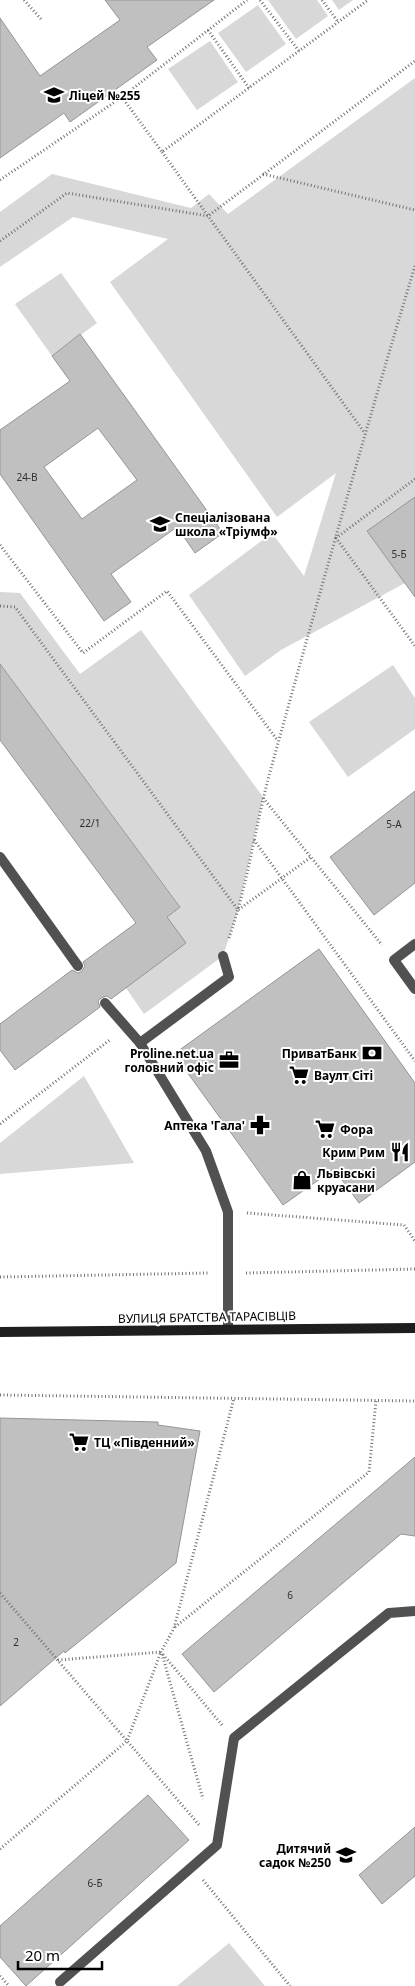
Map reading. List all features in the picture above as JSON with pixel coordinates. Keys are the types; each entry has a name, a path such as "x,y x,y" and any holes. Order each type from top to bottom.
{"street":[{"name":"ВУЛИЦЯ БРАТСТВА ТАРАСІВЦІВ","path":"0,1332 228,1328 415,1328"}],"lane":[{"path":"0,857 78,966"},
{"path":"415,944 394,960 415,989"},
{"path":"140,1043 229,977 222,956"},
{"path":"106,1003 140,1043 206,1151 228,1212 228,1328"},
{"path":"60,1982 193,1868 217,1845 234,1738 389,1613 415,1611"}],"path":[{"path":"24,0 41,19"},
{"path":"0,180 122,96 247,0"},
{"path":"260,0 299,51"},
{"path":"322,0 338,22"},
{"path":"162,152 368,0"},
{"path":"208,30 249,88"},
{"path":"0,241 67,193 208,216 415,61"},
{"path":"122,96 364,433"},
{"path":"262,174 415,210"},
{"path":"222,956 238,910 263,797 364,433 415,266"},
{"path":"336,538 415,479"},
{"path":"336,538 415,646"},
{"path":"0,545 84,653 167,591 279,741"},
{"path":"0,606 15,607 238,910"},
{"path":"263,797 394,960"},
{"path":"254,840 415,1061"},
{"path":"238,910 311,857"},
{"path":"228,1212 404,1225 415,1242"},
{"path":"0,1277 415,1269"},
{"path":"0,1395 415,1401"},
{"path":"0,1849 127,1741 161,1652 174,1628 234,1398"},
{"path":"174,1628 369,1472 376,1401"},
{"path":"0,1593 217,1845"},
{"path":"58,1660 161,1652"},
{"path":"161,1652 234,1738"},
{"path":"161,1652 206,1808"},
{"path":"193,1868 290,1986"},
{"path":"0,1976 9,1986"}],"shaded area":[{"path":"268,0 317,0 328,16 296,39"},
{"path":"332,0 353,0 339,10"},
{"path":"258,5 286,44 246,72 218,33"},
{"path":"210,41 238,82 197,110 168,69"},
{"path":"415,78 415,497 405,583 281,650 245,676 189,595 272,533 304,576 336,473 277,517 110,282 168,239 73,217 0,267 0,212 52,174 191,208 209,194 228,214"},
{"path":"61,273 97,323 52,356 15,304"},
{"path":"0,592 20,593 80,674 141,630 263,797 238,910 223,956 144,1014 126,988 167,917 180,906 0,664"},
{"path":"393,665 415,698 415,729 348,777 309,722"},
{"path":"84,1076 134,1163 0,1174 0,1143"},
{"path":"229,1943 265,1986 177,1986"}],"building":[{"name":"Ліцей №255","path":"105,0 214,0 147,47 157,60 70,122 64,113 0,158 0,18 40,76 120,20"},
{"path":"80,334 223,533 195,553 177,527 111,574 131,602 104,621 0,474 0,430 70,381 52,356","holes":["98,428 137,480 82,519 44,467"]},
{"path":"415,497 415,597 367,531"},
{"path":"0,664 180,907 167,917 186,943 111,999 107,996 101,998 98,1001 100,1007 15,1070 0,1050 0,1024 72,970 78,973 82,971 85,966 83,962 136,923 0,740"},
{"path":"415,791 415,883 374,915 330,857"},
{"name":"Ваулт Сіті","path":"319,949 415,1083 415,1162 359,1203 334,1169 283,1205 174,1054"},
{"path":"0,1418 158,1422 158,1425 200,1431 176,1563 65,1653 64,1651 0,1706"},
{"path":"415,1457 415,1536 401,1534 214,1692 182,1654"},
{"path":"148,1795 189,1840 26,1986 0,1957 0,1926"},
{"path":"415,1827 415,1876 382,1904 359,1875"}],"place":[{"name":"Ліцей №255","path":"54,95"},
{"name":"Спеціалізована школа «Тріумф»","path":"160,524"},
{"name":"ПриватБанк","path":"372,1053"},
{"name":"Proline.net.ua головний офіс","path":"229,1060"},
{"name":"Ваулт Сіті","path":"299,1075"},
{"name":"Аптека 'Гала'","path":"260,1125"},
{"name":"Фора","path":"325,1129"},
{"name":"Крим Рим","path":"400,1152"},
{"name":"Львівські круасани","path":"302,1180"},
{"name":"ТЦ «Південний»","path":"79,1442"},
{"name":"Дитячий садок №250","path":"346,1855"}]}
